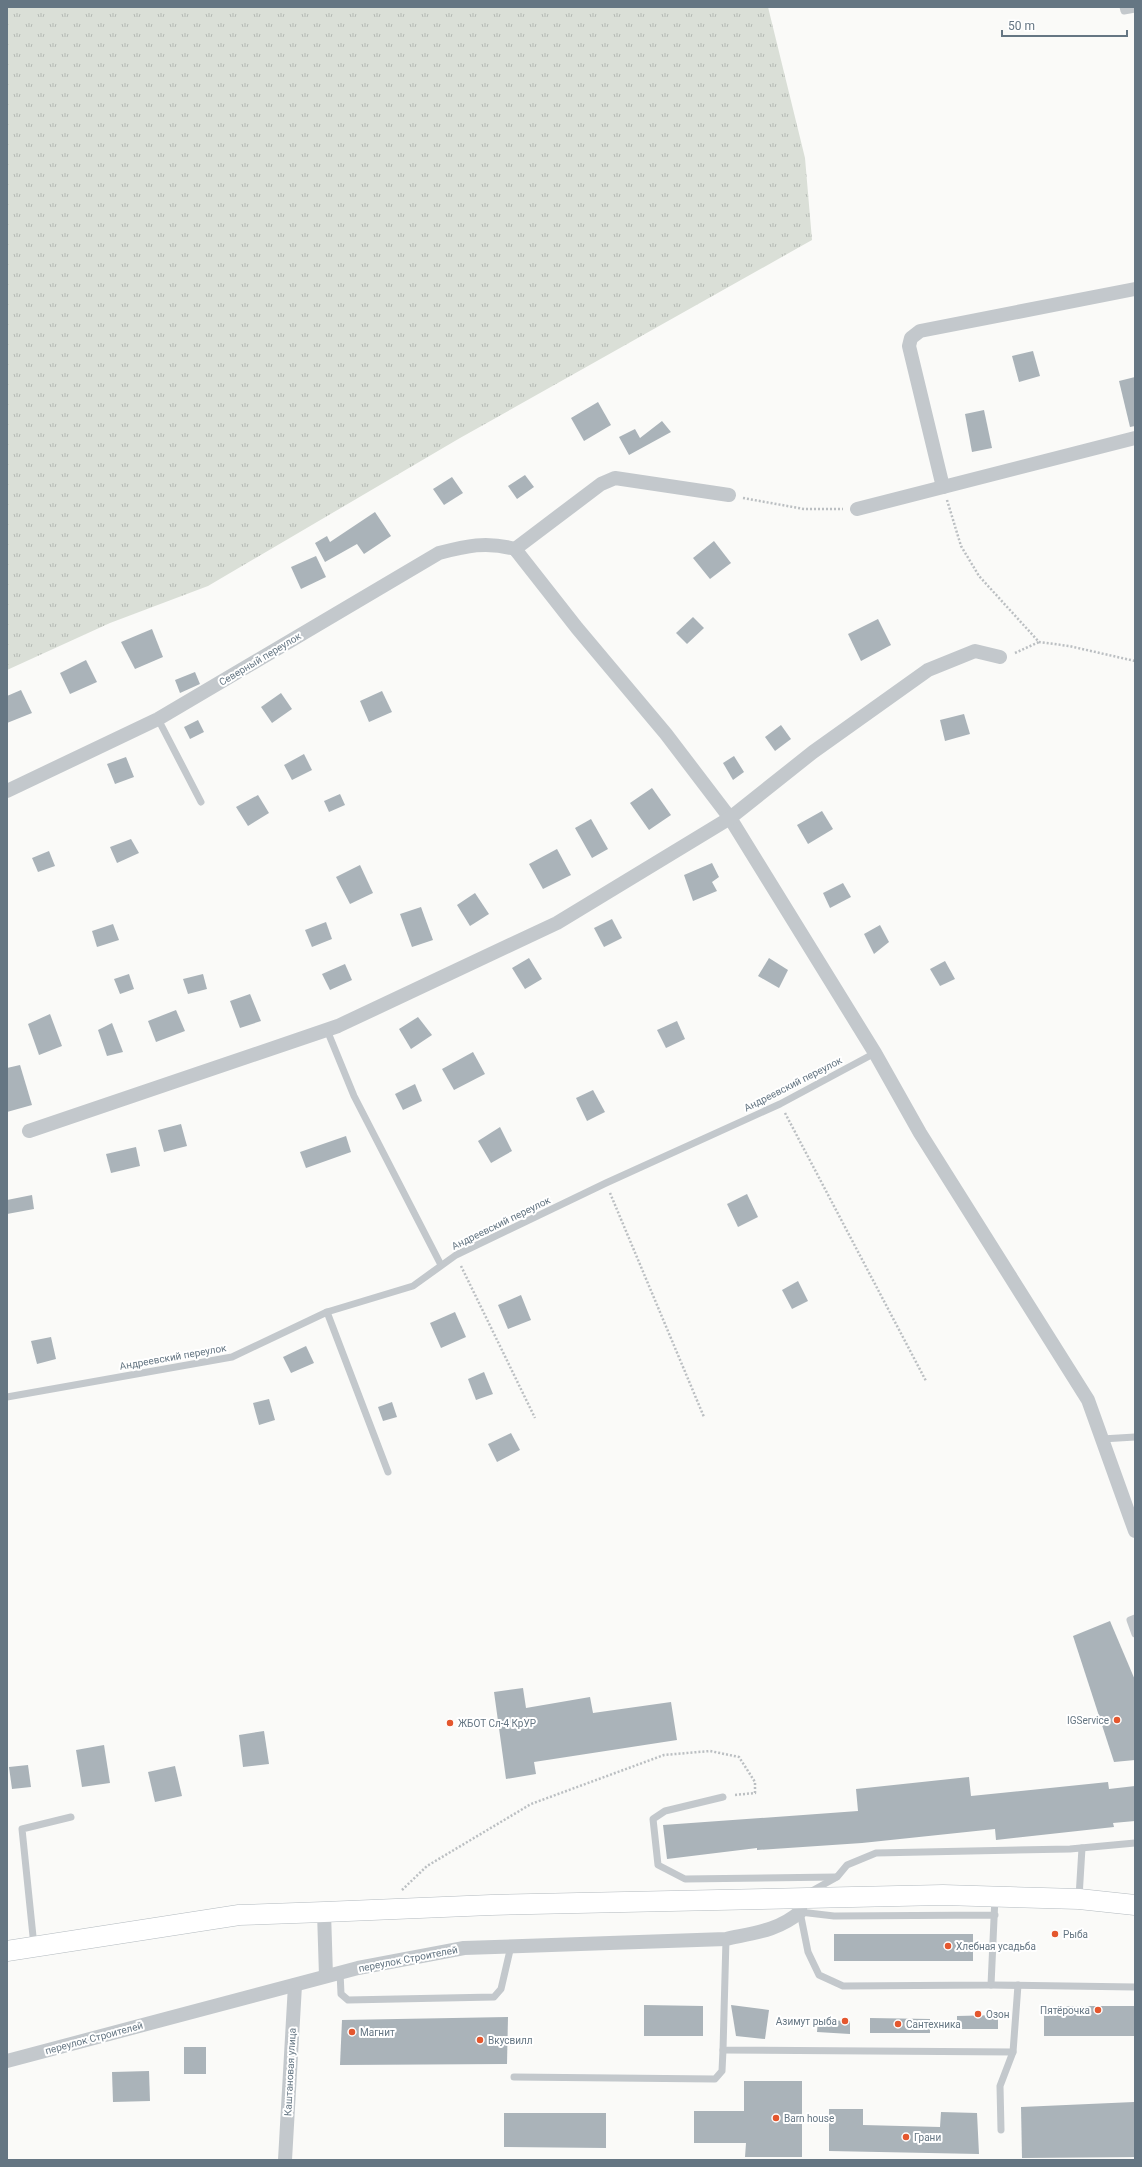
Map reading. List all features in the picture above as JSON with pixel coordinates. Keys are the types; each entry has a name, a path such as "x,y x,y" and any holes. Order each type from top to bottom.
{"main road":[{"path":"7,1951 239,1915 382,1910 800,1905 943,1895 995,1906 1079,1899 1135,1906"}],"street":[{"path":"943,487 909,346 910,338 920,332 1135,289"},
{"path":"857,509 1135,438"},
{"path":"729,495 614,478 601,484 514,549 576,628 666,734 730,818 875,1052 920,1132 1088,1400 1135,1530"},
{"name":"Северный переулок","path":"7,791 158,719 439,553 472,544 500,545 514,549"},
{"path":"29,1131 327,1030 557,923 730,818 813,752 928,670 975,651 1000,657"},
{"name":"переулок Строителей","path":"7,2061 333,1974 464,1948 726,1939 766,1930 787,1923 800,1905"},
{"path":"324,1912 333,1974"},
{"name":"Каштановая улица","path":"285,2160 295,1985"}],"lane":[{"path":"1123,7 1124,11 1135,9"},
{"path":"158,719 201,802"},
{"path":"327,1030 354,1096 441,1265"},
{"name":"Андреевский переулок","path":"7,1397 232,1357 327,1312 413,1286 456,1255 606,1183 780,1104 875,1052"},
{"path":"327,1312 388,1472"},
{"path":"1102,1439 1135,1437"},
{"path":"1135,1618 1130,1620 1135,1634"},
{"path":"723,1797 665,1811 653,1819 658,1865 684,1879 837,1877"},
{"path":"34,1946 22,1829 71,1817"},
{"path":"1135,1842 1082,1848 876,1853 847,1865 837,1877 800,1905 808,1952 819,1975 843,1986 1018,1985 1135,1987"},
{"path":"1079,1899 1082,1848"},
{"path":"991,1985 995,1906"},
{"path":"514,2077 715,2079 722,2072 726,1939"},
{"path":"333,1974 341,1994 348,2000 494,1997 501,1989 511,1946"},
{"path":"1000,2130 1000,2086 1013,2052 1018,1985"},
{"path":"723,2050 1013,2052"}],"path":[{"path":"943,487 961,546 979,576 1039,642"},
{"path":"729,495 804,509 857,509"},
{"path":"1000,657 1022,652 1039,642 1069,646 1135,661"},
{"path":"780,1104 926,1381"},
{"path":"606,1183 704,1417"},
{"path":"456,1255 535,1418"},
{"path":"382,1910 427,1866 531,1804 664,1756 710,1752 739,1757 756,1782 755,1793 723,1797"}],"green space":[{"path":"7,7 768,7 805,158 812,240 460,438 208,586 110,623 7,670"}],"building":[{"path":"1033,351 1040,376 1019,382 1012,356"},
{"path":"1135,377 1135,426 1130,427 1119,381"},
{"path":"598,402 611,425 584,441 571,418"},
{"path":"984,410 992,448 972,452 965,414"},
{"path":"662,421 671,432 629,455 619,437 635,429 640,438"},
{"path":"525,475 534,487 517,499 508,486"},
{"path":"452,477 463,493 444,505 433,489"},
{"path":"375,512 391,536 364,554 357,544 325,562 315,543 327,536 330,542"},
{"path":"714,541 731,563 710,579 693,558"},
{"path":"316,556 326,577 301,589 291,567"},
{"path":"693,617 704,628 687,644 676,633"},
{"path":"878,619 891,645 861,661 848,634"},
{"path":"152,629 163,657 135,669 121,642"},
{"path":"86,660 97,682 70,694 60,673"},
{"path":"195,672 200,684 180,693 175,680"},
{"path":"21,690 32,713 7,723 7,696"},
{"path":"382,691 392,712 369,722 360,701"},
{"path":"281,693 292,709 272,723 261,707"},
{"path":"964,714 970,734 945,741 940,720"},
{"path":"198,720 204,732 190,739 184,727"},
{"path":"781,725 791,739 775,751 765,737"},
{"path":"304,754 312,770 292,780 284,765"},
{"path":"734,756 744,772 733,780 723,763"},
{"path":"126,757 134,777 115,784 107,764"},
{"path":"652,788 671,815 649,830 630,803"},
{"path":"340,794 345,805 329,812 324,801"},
{"path":"258,795 269,813 248,826 236,807"},
{"path":"822,811 833,829 808,844 797,825"},
{"path":"591,819 608,849 592,858 575,828"},
{"path":"131,839 139,853 117,863 110,847"},
{"path":"557,849 571,875 543,889 529,864"},
{"path":"49,851 55,866 38,872 32,858"},
{"path":"712,863 719,877 712,882 717,891 693,901 684,875"},
{"path":"360,865 373,893 350,904 336,877"},
{"path":"843,883 851,897 830,908 823,893"},
{"path":"475,893 489,914 470,926 457,905"},
{"path":"421,907 433,940 412,947 400,914"},
{"path":"612,919 622,938 604,947 594,928"},
{"path":"326,922 332,939 312,947 305,930"},
{"path":"113,924 119,940 97,947 92,931"},
{"path":"880,925 889,942 874,954 864,934"},
{"path":"529,958 542,979 525,989 512,968"},
{"path":"769,958 788,970 779,988 758,976"},
{"path":"945,961 955,979 940,986 930,969"},
{"path":"345,964 352,980 330,990 322,974"},
{"path":"129,974 134,989 120,994 114,979"},
{"path":"203,974 207,989 188,994 183,979"},
{"path":"250,994 261,1021 240,1028 230,1001"},
{"path":"176,1010 185,1031 156,1042 148,1021"},
{"path":"50,1014 62,1046 39,1055 28,1024"},
{"path":"418,1017 432,1035 411,1049 399,1029"},
{"path":"677,1021 685,1039 666,1048 657,1030"},
{"path":"112,1023 123,1052 107,1056 98,1030"},
{"path":"473,1052 485,1074 454,1090 442,1069"},
{"path":"20,1065 32,1105 7,1112 7,1068"},
{"path":"415,1084 422,1101 403,1110 395,1094"},
{"path":"593,1090 605,1112 587,1121 576,1098"},
{"path":"181,1124 187,1146 164,1152 158,1130"},
{"path":"500,1127 512,1151 491,1163 478,1141"},
{"path":"346,1136 351,1152 306,1168 300,1152"},
{"path":"136,1147 140,1166 111,1173 106,1154"},
{"path":"747,1194 758,1217 738,1227 727,1204"},
{"path":"32,1195 34,1209 7,1214 7,1200"},
{"path":"798,1281 808,1301 792,1309 782,1290"},
{"path":"521,1295 531,1320 508,1329 498,1305"},
{"path":"455,1312 466,1337 441,1348 430,1323"},
{"path":"51,1337 56,1359 37,1364 31,1341"},
{"path":"306,1346 314,1363 291,1373 283,1357"},
{"path":"484,1372 493,1394 476,1400 468,1379"},
{"path":"269,1399 275,1420 259,1425 253,1403"},
{"path":"392,1402 397,1417 383,1421 378,1407"},
{"path":"511,1433 520,1450 497,1462 488,1444"},
{"name":"IGService","path":"1110,1621 1135,1680 1135,1760 1114,1762 1073,1636"},
{"path":"523,1688 526,1708 590,1697 593,1713 671,1702 677,1740 534,1762 536,1774 506,1779 494,1692"},
{"path":"264,1731 269,1764 243,1767 239,1735"},
{"path":"104,1745 110,1783 82,1787 76,1750"},
{"path":"28,1765 31,1787 12,1789 9,1767"},
{"path":"175,1766 182,1796 155,1802 148,1772"},
{"path":"969,1777 971,1796 1108,1782 1109,1789 1135,1786 1135,1821 1113,1823 1114,1827 996,1840 995,1829 862,1843 757,1850 757,1848 667,1859 663,1825 858,1811 856,1789"},
{"path":"834,1934 973,1934 973,1961 834,1961"},
{"path":"644,2005 703,2006 703,2036 644,2036"},
{"path":"731,2005 769,2010 765,2039 736,2036"},
{"path":"1044,2006 1135,2006 1135,2036 1044,2036"},
{"path":"998,2015 998,2029 957,2029 957,2016"},
{"path":"508,2017 507,2064 340,2065 342,2020"},
{"path":"870,2018 930,2019 930,2033 870,2033"},
{"path":"818,2020 850,2021 850,2034 817,2032"},
{"path":"184,2047 206,2047 206,2074 184,2074"},
{"path":"149,2071 150,2101 113,2102 112,2072"},
{"path":"744,2081 802,2081 802,2157 745,2157 746,2143 694,2143 694,2111 744,2111"},
{"path":"1134,2102 1135,2157 1022,2158 1021,2107"},
{"path":"829,2109 863,2109 863,2125 940,2127 941,2112 977,2113 979,2154 829,2151"},
{"path":"504,2113 606,2113 606,2148 504,2147"}],"place":[{"name":"IGService","path":"1117,1720"},
{"name":"ЖБОТ Сл-4 КрУР","path":"450,1723"},
{"name":"Рыба","path":"1055,1934"},
{"name":"Хлебная усадьба","path":"948,1946"},
{"name":"Пятёрочка","path":"1098,2010"},
{"name":"Озон","path":"978,2014"},
{"name":"Азимут рыба","path":"845,2021"},
{"name":"Сантехника","path":"898,2024"},
{"name":"Магнит","path":"352,2032"},
{"name":"Вкусвилл","path":"480,2040"},
{"name":"Barn house","path":"776,2118"},
{"name":"Грани","path":"906,2137"}]}
